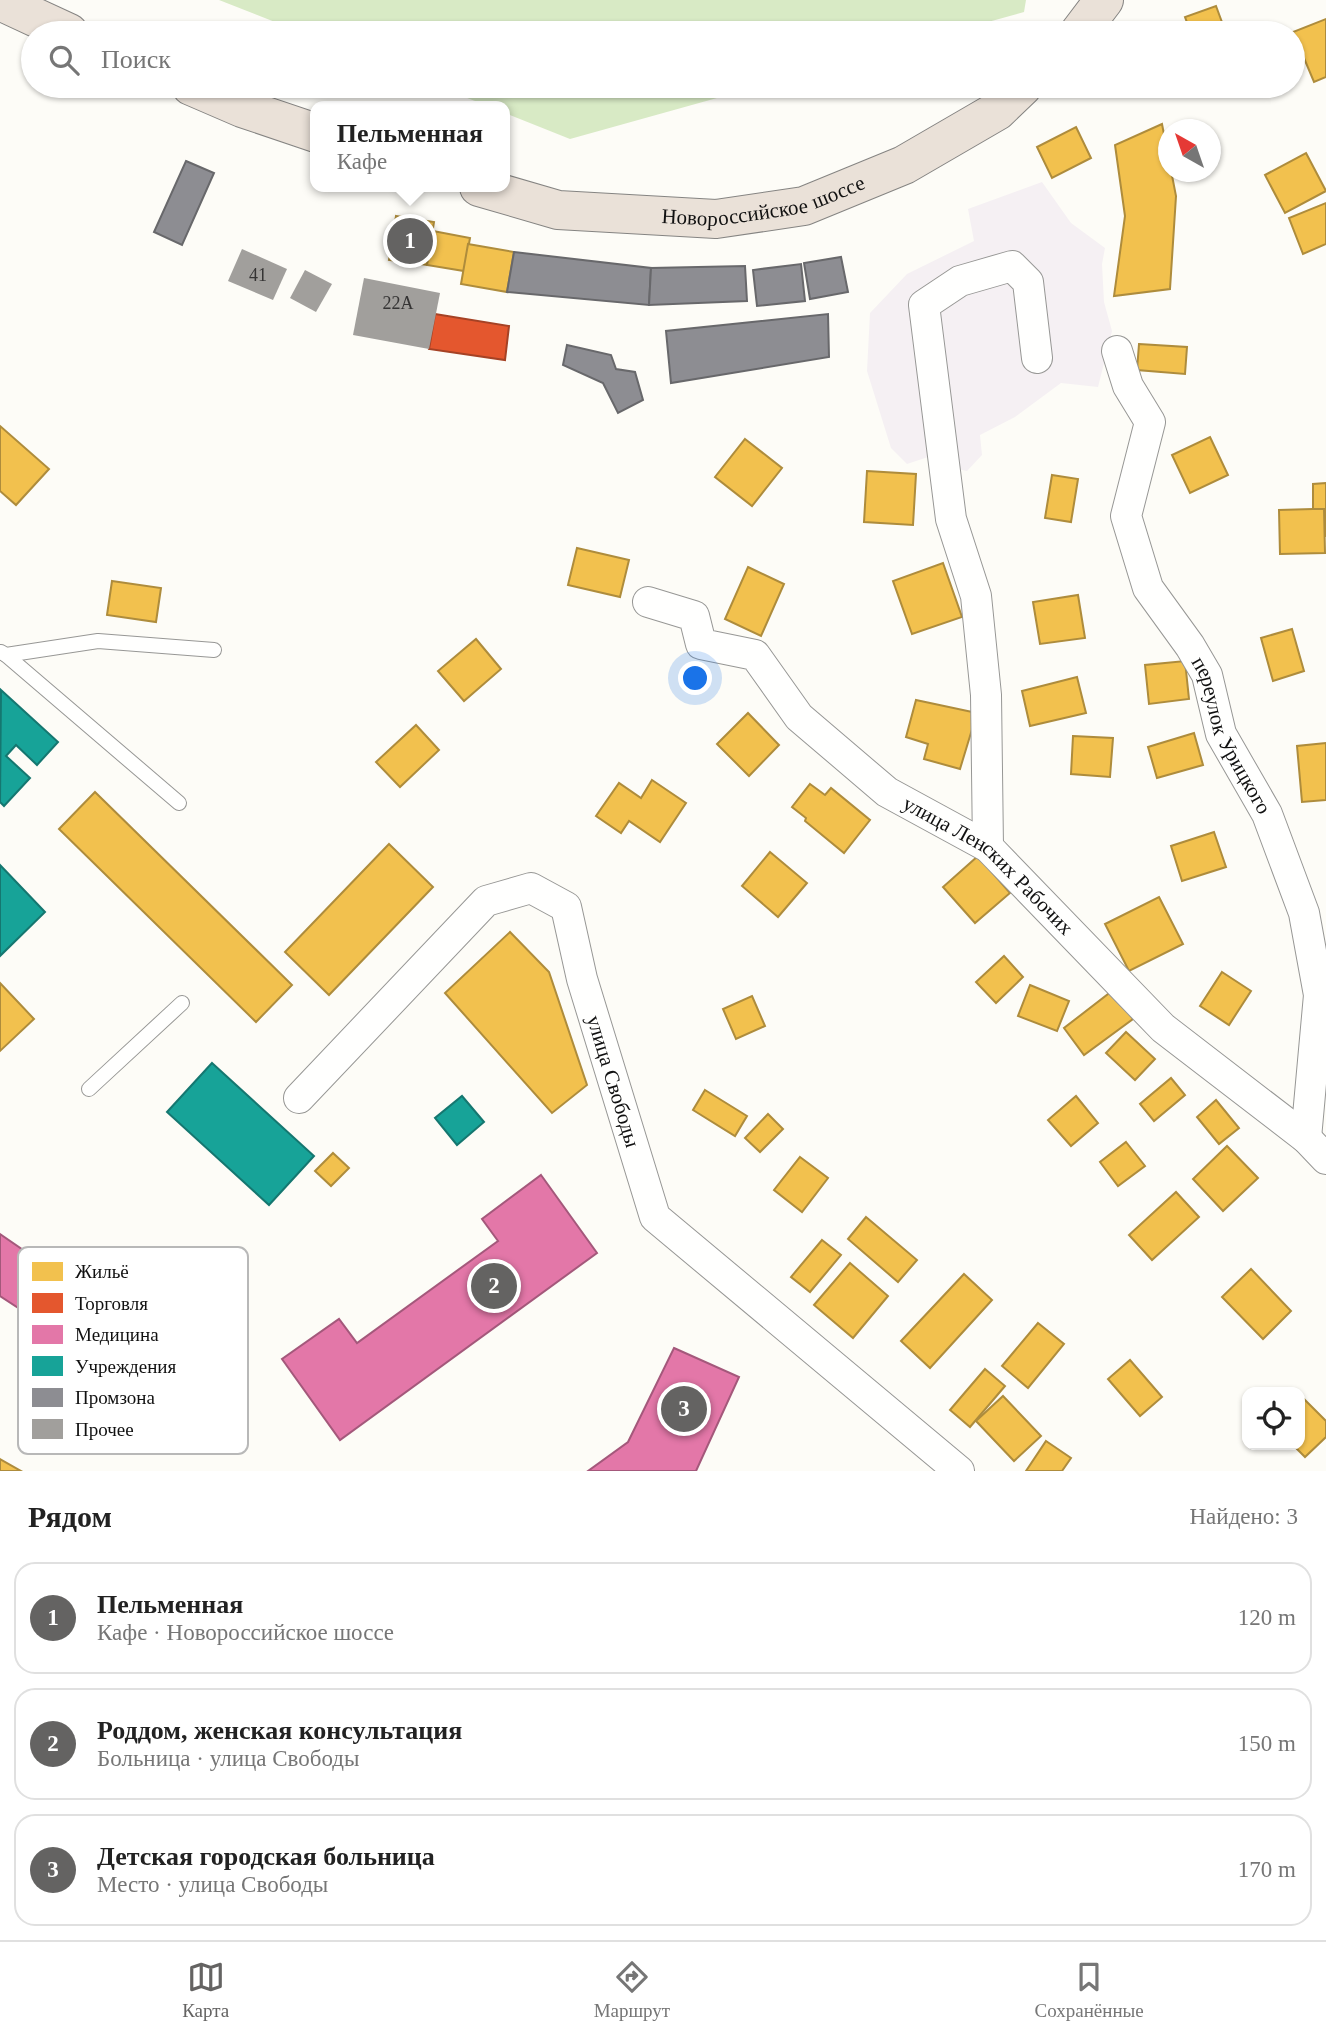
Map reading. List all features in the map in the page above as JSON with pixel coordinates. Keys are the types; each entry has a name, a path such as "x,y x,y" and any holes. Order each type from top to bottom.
{"highway":[{"path":"1088,21 1104,0"},
{"path":"0,1 43,21"},
{"path":"219,98 310,131"},
{"name":"Новороссийское шоссе","path":"496,192 558,210 716,219 804,206 904,165 997,111 1011,98"}],"street":[{"path":"988,847 986,695 976,596 951,519 924,305 960,281 1012,265 1028,282 1037,358"},
{"name":"переулок Урицкого","path":"1117,351 1128,386 1150,422 1126,516 1148,588 1190,646 1207,676 1221,734 1266,814 1304,913 1319,995 1316,1149"},
{"name":"улица Ленских Рабочих","path":"648,602 694,616 701,644 755,656 799,717 887,792 988,847 1164,1028 1316,1149"},
{"name":"улица Свободы","path":"299,1098 486,901 531,888 566,907 582,979 655,1217 960,1471"}],"lane":[{"path":"3,653 98,641 214,650"},
{"path":"3,653 179,803"},
{"path":"89,1089 182,1003"}],"shaded area":[{"path":"1042,182 1071,223 1105,248 1102,264 1104,302 1112,331 1098,387 1061,383 1015,417 980,435 982,455 967,471 949,467 952,449 907,464 891,448 867,371 870,313 907,274 974,241 968,209"}],"green space":[{"path":"219,0 1026,0 1024,12 991,21 272,21"},
{"path":"467,98 717,98 570,139 510,115 510,101 475,101"}],"building: Жильё":[{"path":"1216,6 1222,21 1186,21 1185,17"},
{"path":"1326,19 1326,77 1314,82 1305,61 1305,27"},
{"path":"1158,126 1158,182 1173,182 1176,196 1170,289 1114,296 1125,216 1115,145"},
{"path":"1076,127 1091,158 1052,178 1037,147"},
{"path":"1306,153 1326,191 1285,213 1265,175"},
{"path":"1326,203 1326,244 1303,254 1289,218"},
{"path":"396,216 434,222 427,265 389,260"},
{"path":"433,231 470,238 464,271 427,265"},
{"path":"468,244 514,252 507,292 461,284"},
{"path":"1139,344 1187,347 1185,374 1137,370"},
{"path":"0,426 49,469 16,505 0,491"},
{"path":"1210,437 1228,475 1190,493 1172,455"},
{"path":"745,439 782,468 752,506 715,477"},
{"path":"867,471 916,474 913,525 864,522"},
{"path":"1052,475 1078,479 1071,522 1045,518"},
{"path":"1326,483 1325,536 1324,509 1313,509 1313,484"},
{"path":"1324,509 1325,553 1280,554 1279,510"},
{"path":"577,548 629,560 620,597 568,585"},
{"path":"943,563 962,617 912,634 893,581"},
{"path":"748,567 784,584 761,636 725,619"},
{"path":"112,581 161,588 156,622 107,615"},
{"path":"1078,595 1085,638 1040,644 1033,602"},
{"path":"1292,629 1304,671 1273,681 1261,638"},
{"path":"476,639 501,669 464,701 438,671"},
{"path":"1185,661 1189,699 1149,704 1145,665"},
{"path":"1077,677 1086,713 1030,726 1022,691"},
{"path":"916,700 977,713 960,769 924,759 928,744 906,737"},
{"path":"748,713 779,745 749,776 717,744"},
{"path":"416,725 439,750 400,787 376,762"},
{"path":"1194,733 1203,765 1157,778 1148,747"},
{"path":"1073,736 1113,738 1110,777 1071,774"},
{"path":"1326,743 1326,800 1302,802 1297,746"},
{"path":"652,780 686,803 660,842 629,821 621,833 596,816 619,783 641,798"},
{"path":"810,784 825,795 831,788 870,820 844,853 792,807"},
{"path":"95,792 292,985 256,1022 59,829"},
{"path":"1214,832 1226,867 1182,881 1171,846"},
{"path":"389,844 433,887 329,995 285,952"},
{"path":"770,852 807,883 778,917 742,886"},
{"path":"978,856 1010,893 975,923 943,887"},
{"path":"1159,897 1183,944 1129,971 1105,924"},
{"path":"510,932 549,972 587,1085 552,1113 445,993"},
{"path":"1004,956 1023,977 996,1003 976,982"},
{"path":"1222,972 1251,991 1229,1025 1200,1006"},
{"path":"0,983 34,1019 0,1051"},
{"path":"1030,985 1069,1001 1057,1031 1018,1016"},
{"path":"1112,991 1133,1019 1084,1055 1064,1028"},
{"path":"752,996 765,1026 736,1039 723,1009"},
{"path":"1126,1032 1155,1059 1135,1080 1106,1053"},
{"path":"1171,1078 1185,1095 1154,1121 1140,1104"},
{"path":"705,1090 747,1116 735,1136 693,1110"},
{"path":"1076,1096 1098,1123 1071,1146 1048,1120"},
{"path":"1216,1100 1239,1128 1219,1144 1197,1117"},
{"path":"768,1114 783,1129 760,1152 745,1138"},
{"path":"1126,1142 1145,1166 1118,1186 1100,1162"},
{"path":"1227,1146 1258,1178 1223,1211 1193,1179"},
{"path":"333,1153 349,1168 331,1186 315,1171"},
{"path":"800,1157 828,1178 802,1212 774,1190"},
{"path":"1176,1192 1199,1217 1152,1260 1129,1235"},
{"path":"866,1217 917,1260 898,1282 848,1239"},
{"path":"822,1240 841,1255 810,1292 791,1277"},
{"path":"850,1263 888,1296 853,1338 814,1305"},
{"path":"1251,1269 1291,1311 1263,1339 1222,1297"},
{"path":"964,1274 992,1300 930,1368 901,1341"},
{"path":"1038,1323 1064,1344 1028,1388 1002,1366"},
{"path":"1130,1360 1162,1397 1140,1416 1108,1379"},
{"path":"985,1369 1005,1386 970,1427 950,1410"},
{"path":"1003,1396 1041,1436 1014,1461 976,1421"},
{"path":"1305,1400 1326,1421 1326,1437 1305,1457 1298,1450 1305,1450"},
{"path":"1046,1441 1071,1458 1062,1471 1026,1471"},
{"path":"0,1459 21,1471 0,1471"}],"building: Торговля":[{"path":"435,314 509,326 505,360 429,349"}],"building: Медицина":[{"path":"541,1175 597,1253 340,1440 282,1359 339,1319 357,1343 498,1241 482,1219"},
{"path":"0,1234 19,1247 18,1308 0,1296"},
{"path":"674,1348 739,1377 696,1471 588,1471 628,1442"}],"building: Учреждения":[{"path":"1,690 58,742 37,765 16,745 6,756 30,778 4,806 0,802"},
{"path":"0,865 45,912 0,956"},
{"path":"212,1063 314,1156 269,1205 167,1112"},
{"path":"462,1096 484,1122 457,1145 435,1118"}],"building: Промзона":[{"path":"186,161 214,173 182,245 154,232"},
{"path":"514,252 651,268 649,305 507,292"},
{"path":"841,257 848,292 810,299 804,263"},
{"path":"801,264 805,301 757,306 753,270"},
{"path":"745,266 747,301 649,305 651,268"},
{"path":"828,314 829,357 671,383 666,331"},
{"path":"567,345 611,355 616,369 635,372 643,400 618,413 603,383 563,365"}],"building: Прочее":[{"path":"242,249 287,269 273,300 228,281"},
{"path":"305,270 332,284 316,312 290,298"},
{"path":"364,278 440,293 429,349 353,335"}],"place":[{"name":"Пельменная","path":"410,241"},
{"name":"Роддом, женская консультация","path":"494,1286"},
{"name":"Детская городская больница","path":"684,1409"}]}
